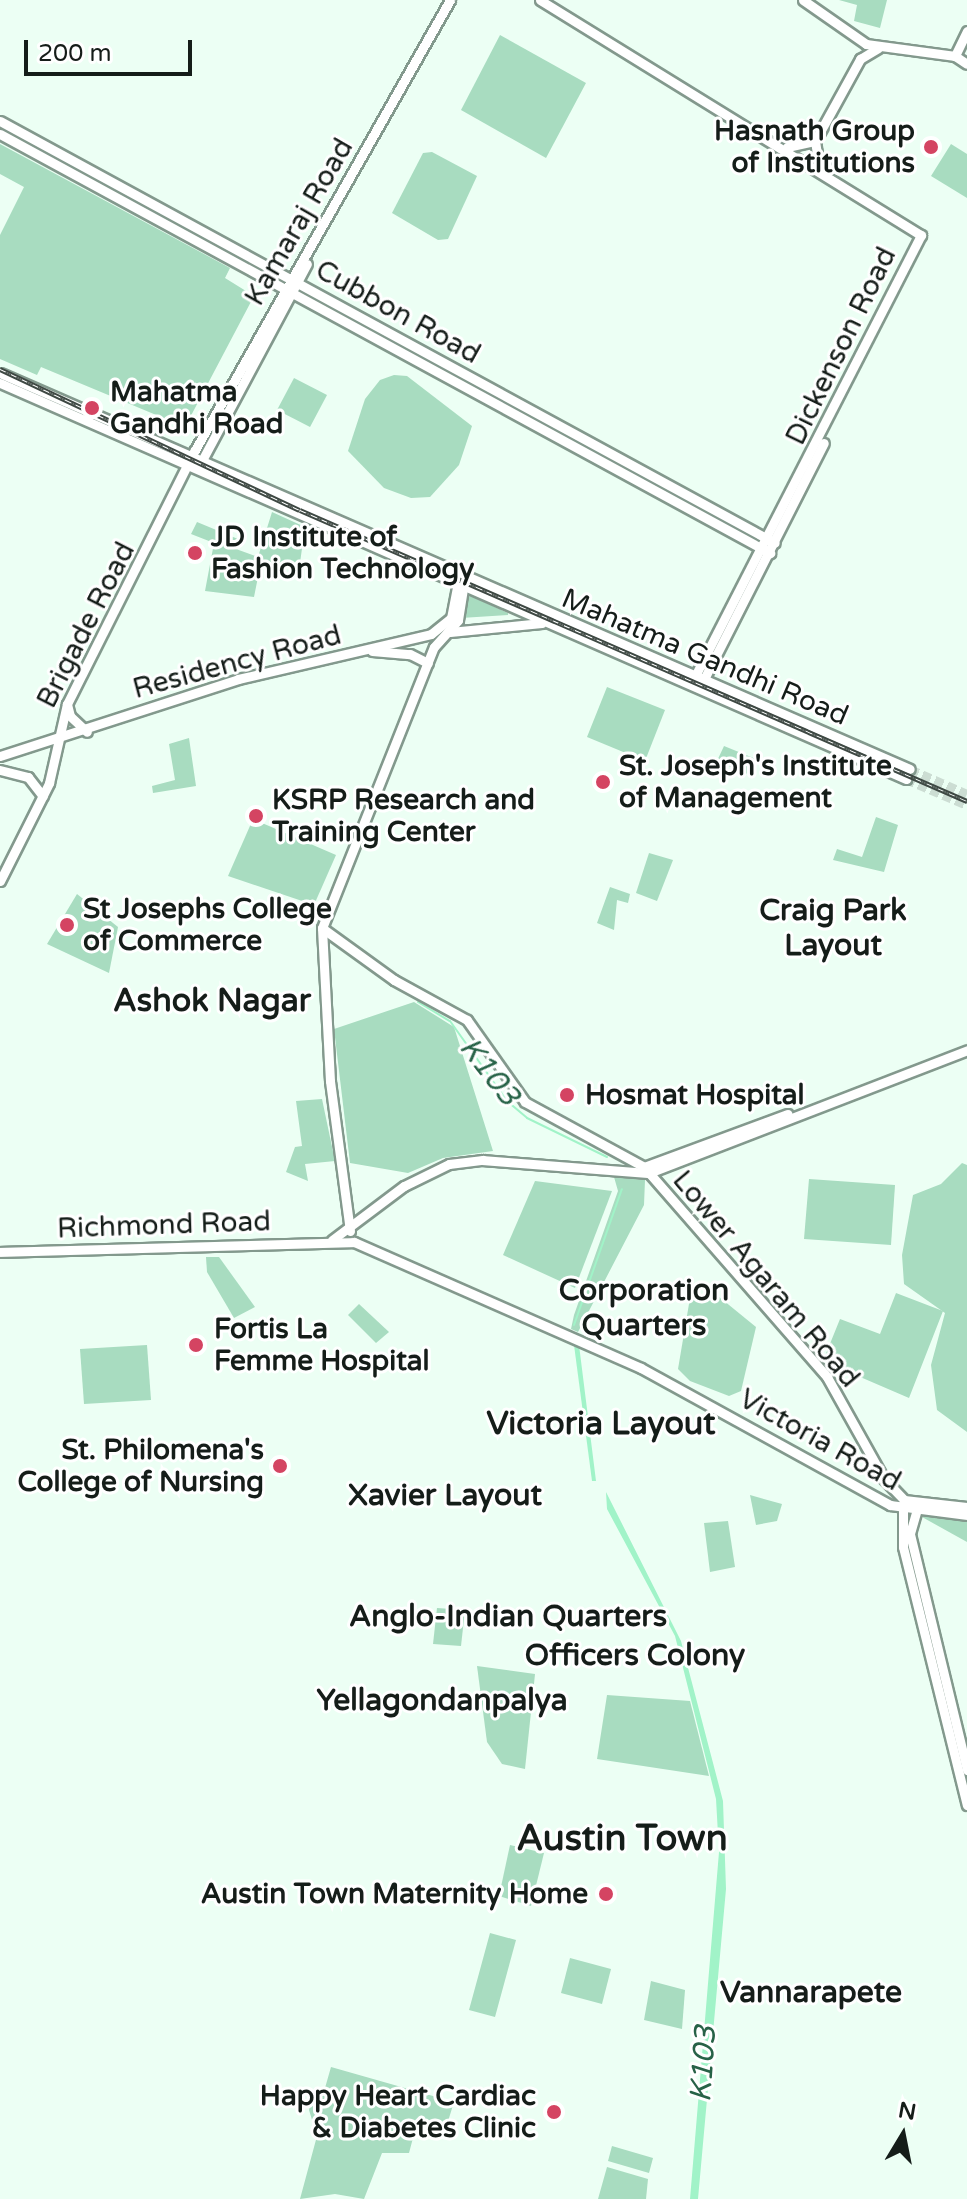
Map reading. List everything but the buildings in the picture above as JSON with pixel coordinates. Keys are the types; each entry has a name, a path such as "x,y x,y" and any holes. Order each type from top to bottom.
{"main road":[{"name":"Kamaraj Road","path":"194,464 239,394 295,281 453,0"},
{"name":"Dickenson Road","path":"540,0 555,4 929,236 904,268 766,552 697,684"},
{"path":"803,0 854,38 879,48 955,56 967,64"},
{"path":"955,56 967,31"},
{"path":"854,38 860,59"},
{"path":"783,146 815,141 860,59 879,48"},
{"name":"Cubbon Road","path":"0,121 771,541"},
{"name":"Cubbon Road","path":"0,134 766,552"},
{"name":"Dickenson Road","path":"815,141 818,159 857,189"},
{"path":"50,161 56,150"},
{"path":"195,241 201,231"},
{"name":"Kamaraj Road","path":"194,464 229,389 290,292"},
{"name":"Mahatma Gandhi Road","path":"0,373 194,464"},
{"name":"Mahatma Gandhi Road","path":"0,383 908,774"},
{"path":"229,389 239,394"},
{"path":"507,411 513,400"},
{"path":"551,435 557,424"},
{"name":"Brigade Road","path":"0,881 43,796 57,759 57,740 67,704 194,464"},
{"path":"354,1242 329,1023 322,928 428,663 458,620 462,581"},
{"name":"Mahatma Gandhi Road","path":"462,581 545,623 697,684"},
{"name":"Residency Road","path":"0,756 87,732 238,679 369,650 441,627 451,618 462,581"},
{"path":"448,633 545,623"},
{"path":"369,650 410,654 428,663"},
{"path":"67,704 87,732"},
{"path":"0,770 28,777 43,796"},
{"path":"322,928 340,945 458,1013 525,1102 647,1170"},
{"path":"325,956 340,945"},
{"name":"Richmond Road","path":"329,1242 352,1229 404,1186 449,1164 647,1170 967,1048"},
{"path":"608,1169 609,1150"},
{"name":"Lower Agaram Road","path":"647,1170 827,1377 902,1509 967,1805"},
{"name":"Richmond Road","path":"0,1252 354,1242"},
{"name":"Victoria Road","path":"354,1242 641,1368 902,1509 967,1507"},
{"path":"918,1507 910,1534 967,1770"},
{"name":"Victoria Road","path":"918,1507 967,1515"}],"shaded area":[{"path":"839,0 887,0 880,28 854,21 857,5"},
{"path":"500,35 586,83 546,158 461,110"},
{"path":"0,144 230,268 225,278 254,296 185,427 41,367 37,375 0,359 0,235 24,187 0,174"},
{"path":"951,144 967,154 967,198 931,176"},
{"path":"432,152 477,176 448,239 438,240 392,213 423,153"},
{"path":"394,375 407,376 472,426 459,465 430,497 411,498 384,488 348,451 365,399 380,380"},
{"path":"294,378 327,395 310,427 277,410"},
{"path":"272,512 305,527 299,570 261,562 254,597 205,591 214,543 191,534 197,522 238,539 236,549 258,557"},
{"path":"471,596 508,615 461,618 465,597"},
{"path":"607,687 665,710 645,761 587,737"},
{"path":"189,738 196,786 153,793 152,786 175,780 169,744"},
{"path":"724,746 756,759 750,775 717,761"},
{"path":"876,817 898,825 884,872 833,860 837,849 862,857"},
{"path":"253,819 336,855 314,905 228,876"},
{"path":"649,853 673,860 657,901 636,893"},
{"path":"610,887 630,894 628,903 617,900 614,930 597,923"},
{"path":"77,894 118,927 109,973 47,944"},
{"path":"414,1002 454,1027 493,1151 443,1158 408,1173 350,1163 334,1029"},
{"path":"322,1099 335,1161 305,1164 308,1181 286,1172 295,1147 302,1146 296,1101"},
{"path":"962,1163 967,1165 967,1432 937,1410 931,1365 945,1313 904,1284 902,1255 913,1195 941,1184"},
{"path":"614,1177 645,1180 644,1205 578,1332 571,1329 574,1315 618,1191"},
{"path":"809,1179 895,1185 891,1245 804,1239"},
{"path":"535,1181 612,1191 575,1288 503,1255"},
{"path":"206,1257 219,1257 255,1307 234,1318 207,1272"},
{"path":"896,1293 943,1311 909,1398 823,1361 840,1319 880,1334"},
{"path":"718,1296 756,1327 741,1391 729,1396 690,1381 678,1369 690,1298"},
{"path":"359,1304 389,1332 376,1343 348,1315"},
{"path":"147,1345 151,1400 84,1404 80,1349"},
{"path":"750,1495 782,1504 777,1521 756,1525"},
{"path":"924,1514 967,1518 967,1542 922,1517"},
{"path":"728,1521 735,1567 710,1572 704,1523"},
{"path":"437,1608 465,1610 461,1646 433,1644"},
{"path":"477,1666 535,1674 525,1769 502,1764 487,1742"},
{"path":"607,1695 690,1701 709,1776 597,1759"},
{"path":"510,1845 544,1853 531,1906 499,1896"},
{"path":"490,1933 516,1940 495,2017 469,2010"},
{"path":"570,1958 611,1969 602,2004 561,1993"},
{"path":"651,1981 685,1990 682,2029 644,2020"},
{"path":"331,2067 454,2102 445,2131 417,2123 409,2153 382,2153 364,2199 335,2194 300,2199 317,2136 309,2110 313,2092 323,2095"},
{"path":"612,2146 653,2158 649,2173 608,2161"},
{"path":"607,2167 648,2179 646,2199 598,2199"}],"water":[{"path":"574,1345 579,1345 596,1481 592,1481"},
{"path":"606,1492 681,1641 723,1801 726,1889 698,2199 690,2199 719,1852 716,1799 675,1636 607,1509"}],"waterway":[{"name":"K103","path":"418,1002 450,1021 507,1101 527,1118 607,1157"},
{"name":"K103","path":"574,1325 622,1189"}],"tunnel":[{"path":"910,769 967,794"},
{"path":"906,779 967,805"}],"railway":[{"path":"0,369 300,510 967,801"}],"place":[{"name":"Hasnath Group of Institutions","path":"931,147"},
{"name":"Mahatma Gandhi Road","path":"92,408"},
{"name":"JD Institute of Fashion Technology","path":"195,553"},
{"name":"St. Joseph's Institute of Management","path":"603,782"},
{"name":"KSRP Research and Training Center","path":"256,816"},
{"name":"St Josephs College of Commerce","path":"67,925"},
{"name":"Hosmat Hospital","path":"567,1095"},
{"name":"Fortis La Femme Hospital","path":"196,1345"},
{"name":"St. Philomena's College of Nursing","path":"280,1466"},
{"name":"Austin Town Maternity Home","path":"606,1894"},
{"name":"Happy Heart Cardiac & Diabetes Clinic","path":"554,2112"}],"district":[{"name":"Craig Park Layout","path":"833,928"},
{"name":"Ashok Nagar","path":"212,1001"},
{"name":"Corporation Quarters","path":"644,1308"},
{"name":"Victoria Layout","path":"601,1424"},
{"name":"Xavier Layout","path":"445,1496"},
{"name":"Anglo-Indian Quarters","path":"508,1617"},
{"name":"Officers Colony","path":"635,1656"},
{"name":"Yellagondanpalya","path":"442,1701"},
{"name":"Austin Town","path":"622,1839"},
{"name":"Vannarapete","path":"811,1993"}]}
